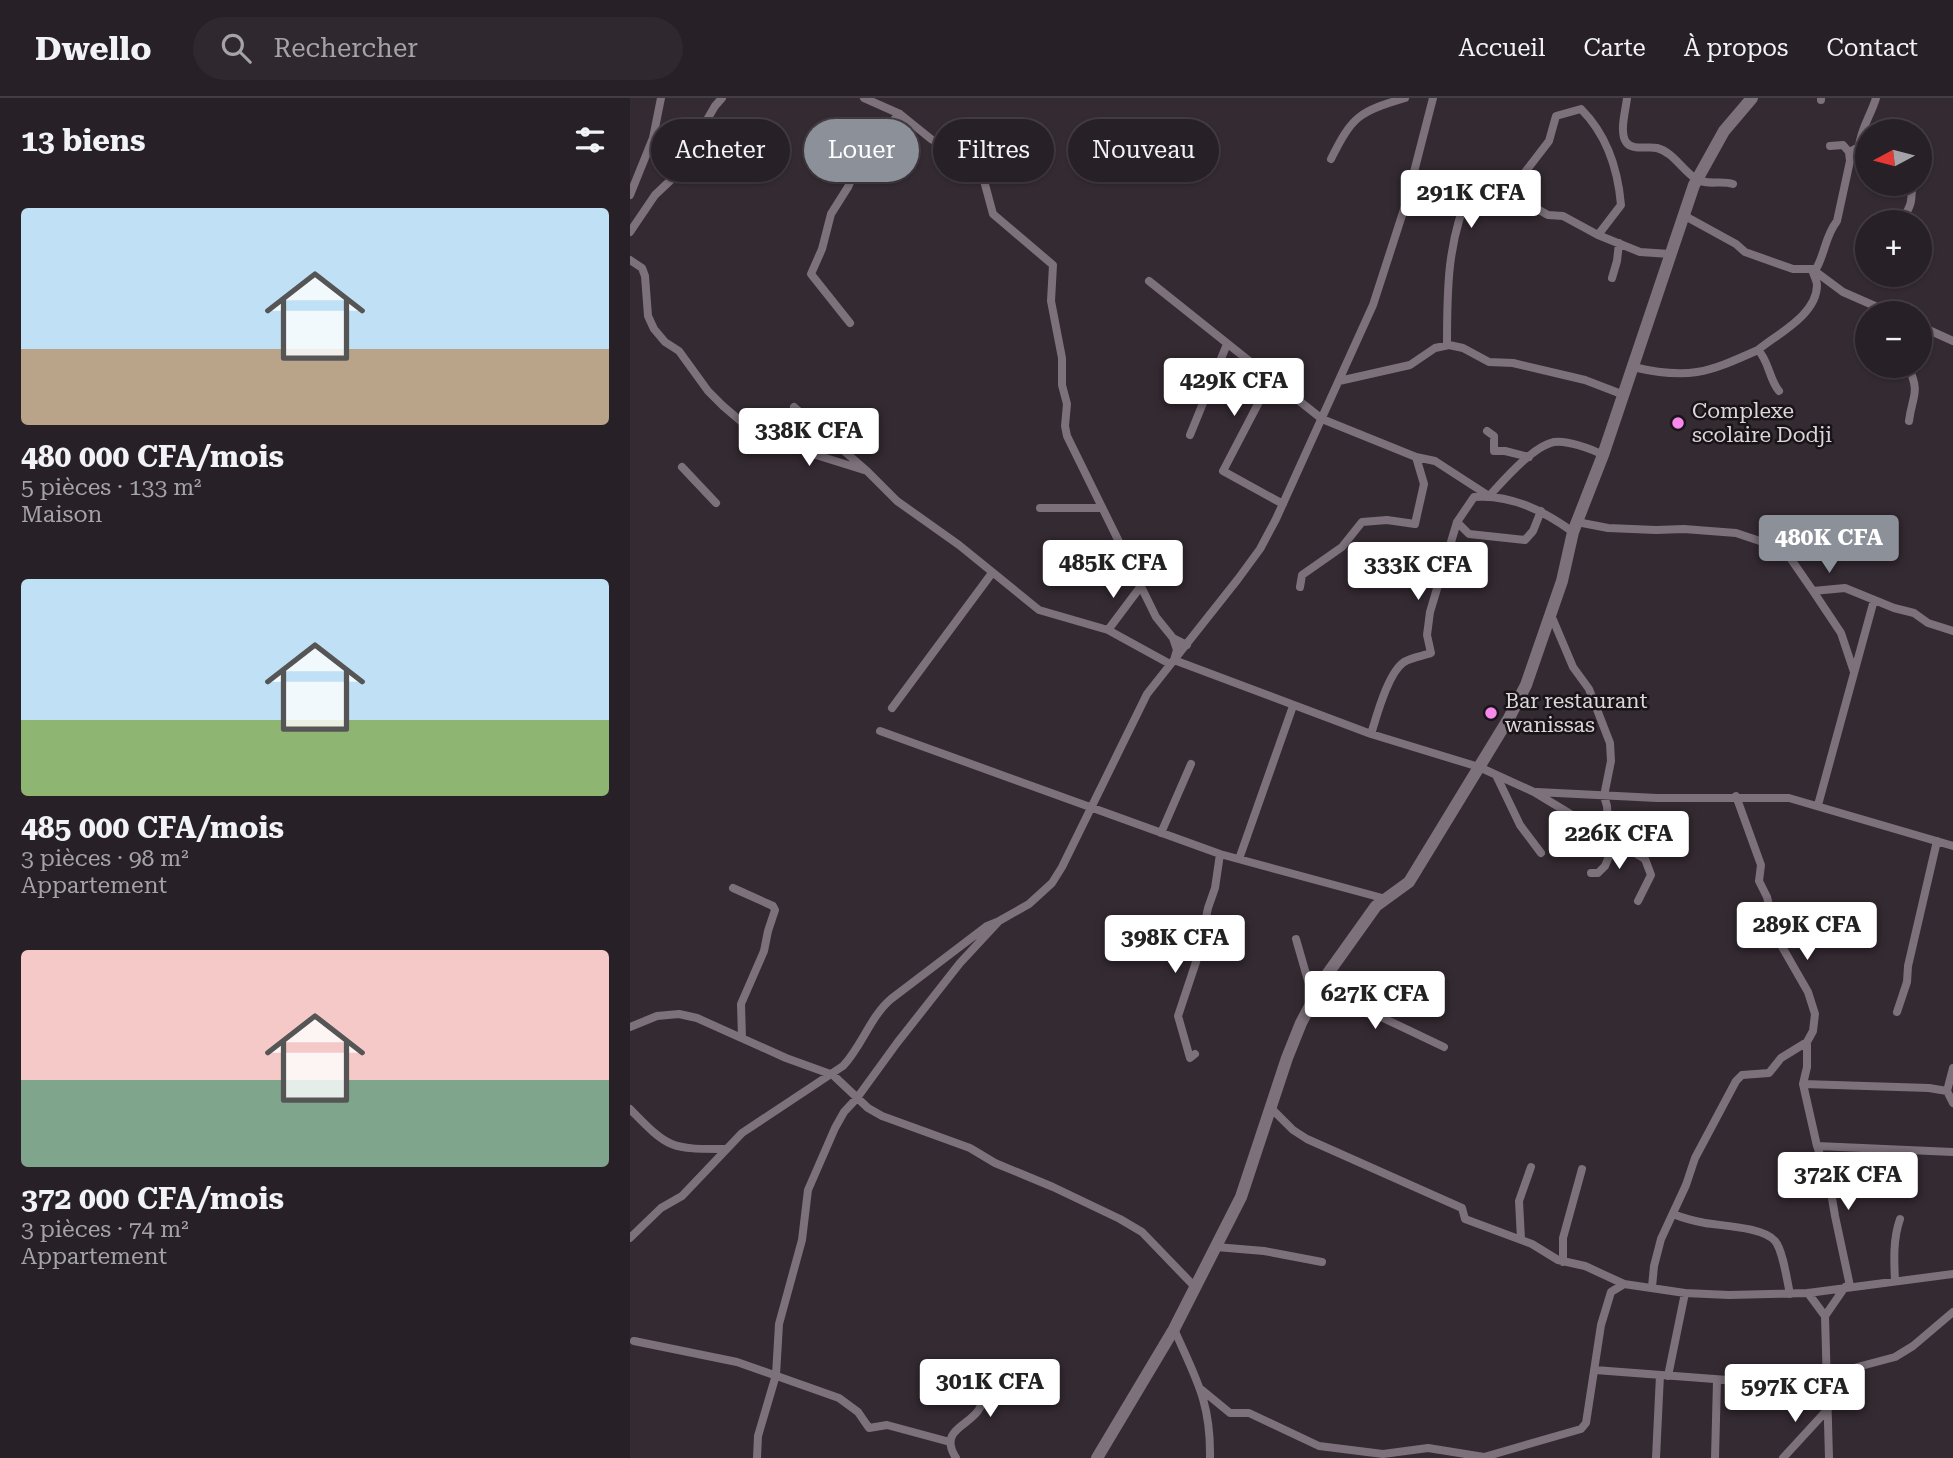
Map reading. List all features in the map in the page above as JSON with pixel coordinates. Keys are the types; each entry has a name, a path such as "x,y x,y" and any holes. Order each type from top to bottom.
{"main road":[{"path":"1097,1458 1174,1329 1241,1197 1287,1058 1336,959 1376,906 1409,882 1525,685 1562,581 1575,527 1624,396 1697,180 1724,131 1752,98"}],"street":[{"path":"630,195 653,138 661,98"},
{"path":"630,232 655,195 673,178 722,98"},
{"path":"864,98 900,114 931,139 978,169 983,177 993,214 1053,265 1051,301 1062,358 1067,436 1156,617 1173,638 1177,650 1172,662"},
{"path":"1331,159 1345,131 1360,115 1374,107 1405,98"},
{"path":"630,1238 661,1208 682,1196 742,1133 788,1101 833,1075 856,1053 884,1004 987,926 1029,904 1052,883 1147,694 1259,549 1283,504 1373,305 1398,230 1433,98"},
{"path":"1627,98 1623,135 1625,141 1636,147 1662,150 1697,180 1734,184"},
{"path":"1849,152 1859,147 1860,136 1876,98"},
{"path":"1509,193 1549,141 1556,116 1581,109 1592,120 1606,142 1619,189 1621,205 1598,235"},
{"path":"850,323 811,274 822,249 831,214 857,167 875,138 900,114"},
{"path":"1685,216 1759,258 1793,269 1816,269 1830,229 1837,221 1847,182 1849,152 1843,145 1830,146"},
{"path":"1447,345 1449,267 1460,215 1471,190 1503,190 1548,215 1563,216 1598,235 1640,252 1670,254"},
{"path":"1612,278 1619,243"},
{"path":"630,260 642,268 645,276 649,316 654,330 665,342 679,351 708,391 723,406 757,435 773,437 868,472"},
{"path":"1812,269 1843,292 1864,301"},
{"path":"1633,367 1665,373 1693,374 1727,364 1758,350 1807,311 1817,285 1812,269"},
{"path":"1149,281 1322,419 1416,457 1435,461 1489,496"},
{"path":"1932,331 1953,341"},
{"path":"1190,435 1227,344"},
{"path":"1339,381 1410,365 1435,348 1447,345 1463,348 1489,362 1522,364 1585,380 1624,396"},
{"path":"1758,350 1763,355 1772,382 1779,391"},
{"path":"1909,421 1916,396 1913,378"},
{"path":"1271,379 1223,471 1283,504"},
{"path":"794,407 897,501 959,545 1039,610 1108,630 1172,662 1371,734 1479,767 1534,792 1642,856 1651,870 1649,882 1638,901"},
{"path":"1487,431 1494,436 1494,451 1529,457"},
{"path":"1489,496 1529,457 1555,442 1591,448 1603,455"},
{"path":"1300,587 1302,575 1342,547 1362,522 1371,519 1415,524 1424,484 1416,457"},
{"path":"681,467 716,503"},
{"path":"1371,734 1385,693 1400,666 1404,662 1431,653 1427,635 1430,612 1457,522 1474,497 1489,496 1518,503 1575,527 1736,533 1784,549 1840,633 1854,674"},
{"path":"1040,508 1102,508"},
{"path":"1457,522 1469,534 1525,540 1541,512"},
{"path":"892,708 992,573"},
{"path":"1108,630 1141,586"},
{"path":"1813,591 1845,588 1914,613 1928,623 1953,631"},
{"path":"1818,805 1874,600"},
{"path":"1550,614 1573,667 1589,689 1609,738 1611,761 1604,796 1611,854 1600,872 1591,873"},
{"path":"1173,638 1186,645"},
{"path":"1238,859 1293,706"},
{"path":"880,731 1220,854 1386,899"},
{"path":"1161,833 1191,764"},
{"path":"1496,775 1520,825 1541,853"},
{"path":"1534,792 1604,796 1789,798 1953,846"},
{"path":"1736,796 1761,865 1759,881 1767,897 1777,938 1808,992 1814,1011 1813,1031 1807,1042 1807,1067 1803,1084 1817,1146 1829,1180 1847,1287 1825,1316"},
{"path":"1897,1012 1907,982 1908,966 1937,841"},
{"path":"1195,1054 1190,1058 1178,1016 1198,956 1215,888 1220,854"},
{"path":"733,888 773,906 775,910 764,951 741,1004 742,1038"},
{"path":"757,1458 758,1436 776,1375 779,1324 802,1240 807,1190 835,1128 849,1107 953,973 999,921"},
{"path":"1296,939 1314,999 1383,1018 1444,1047"},
{"path":"630,1027 657,1016 680,1014 697,1018 833,1075 868,1108 882,1116 970,1149 995,1163 1120,1219 1142,1232 1195,1287"},
{"path":"1651,1287 1661,1239 1695,1158 1736,1081 1743,1075 1769,1073 1781,1058 1807,1042"},
{"path":"1953,1068 1947,1091 1953,1103"},
{"path":"1803,1084 1929,1088 1947,1091"},
{"path":"844,1085 849,1107"},
{"path":"1271,1108 1293,1130 1307,1139 1462,1208 1468,1222 1480,1223 1521,1239 1563,1262 1586,1266 1624,1284 1685,1293 1790,1294 1953,1273"},
{"path":"630,1109 658,1138 674,1146 726,1149"},
{"path":"1817,1146 1953,1152"},
{"path":"1521,1239 1519,1201 1531,1167"},
{"path":"1563,1262 1563,1238 1583,1169"},
{"path":"1673,1214 1705,1223 1745,1228 1770,1237 1779,1249 1790,1294"},
{"path":"1895,1281 1894,1257 1900,1219"},
{"path":"1216,1247 1252,1249 1322,1262"},
{"path":"1202,1390 1230,1413 1249,1413 1319,1446 1383,1454 1428,1448 1473,1457 1491,1455 1581,1429 1587,1423 1601,1325 1611,1292 1611,1278"},
{"path":"1611,1292 1624,1284"},
{"path":"1656,1458 1664,1375 1685,1293"},
{"path":"1808,1293 1825,1316 1829,1458"},
{"path":"1595,1370 1717,1381 1772,1380 1848,1370 1895,1357 1913,1346 1953,1312"},
{"path":"1174,1329 1202,1390 1209,1422 1210,1458"},
{"path":"634,1341 704,1354 776,1375 839,1398 858,1412 869,1428 887,1425 950,1442"},
{"path":"1715,1458 1717,1381"},
{"path":"956,1458 950,1448 950,1442 953,1432 976,1415 981,1397 977,1383"},
{"path":"1783,1458 1828,1409"}],"place":[{"name":"Complexe scolaire Dodji","path":"1678,423"},
{"name":"Bar restaurant wanissas","path":"1491,713"}]}
